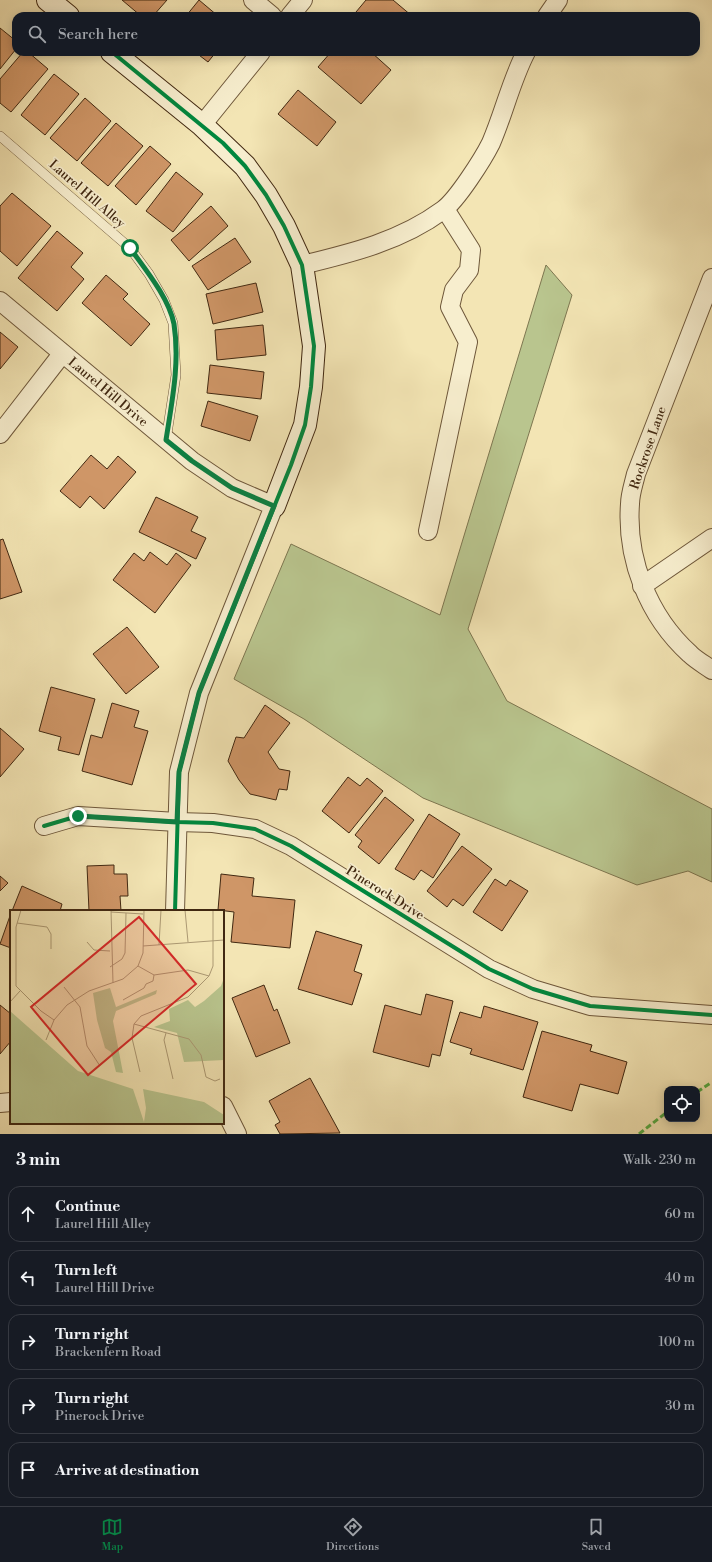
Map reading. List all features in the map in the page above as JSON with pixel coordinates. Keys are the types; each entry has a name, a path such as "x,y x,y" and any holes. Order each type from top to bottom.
{"street":[{"path":"48,0 63,12"},
{"path":"253,0 267,12"},
{"path":"293,12 303,0"},
{"path":"550,12 558,0"},
{"path":"117,56 202,125 245,166 266,195 284,226 302,265 314,346 311,387 305,425 199,693 179,772 175,910"},
{"path":"202,125 258,56"},
{"path":"302,265 364,250 387,241 444,209 474,172 490,144 524,56"},
{"path":"428,531 468,342 450,307 454,290 469,270 471,250 444,209"},
{"name":"Rockrose Lane","path":"712,278 636,474 630,503 630,532 634,560 642,586 656,612 670,631 690,654 712,670"},
{"name":"Laurel Hill Drive","path":"0,301 192,461 232,488 274,506"},
{"name":"Laurel Hill Drive","path":"0,434 62,354"},
{"path":"642,586 712,538"},
{"name":"Pinerock Drive","path":"44,826 78,816 177,822 212,822 255,829 291,846 489,969 533,989 590,1006 712,1015"},
{"path":"0,1103 10,1102"},
{"path":"224,1108 238,1134"}],"lane":[{"name":"Laurel Hill Alley","path":"0,136 130,248 149,274 164,300 174,323 176,375 166,440"}],"green space":[{"path":"546,265 572,295 468,629 507,701 712,809 712,882 688,871 637,885 423,798 304,719 234,679 291,544 440,615"}],"building":[{"path":"122,0 167,0 156,12 136,12"},
{"path":"199,0 213,12 189,12"},
{"path":"366,0 393,0 407,12 356,12"},
{"path":"0,28 12,38 12,54 0,69"},
{"path":"20,56 33,56 48,69 11,112 0,103 0,79"},
{"path":"200,56 213,56 208,62"},
{"path":"328,56 375,56 391,70 361,104 318,67"},
{"path":"54,74 79,94 45,135 21,115"},
{"path":"298,90 336,122 317,146 278,114"},
{"path":"85,98 111,121 77,161 50,138"},
{"path":"116,123 143,146 108,186 81,163"},
{"path":"150,146 171,164 136,205 115,186"},
{"path":"176,172 203,194 173,232 146,211"},
{"path":"12,193 51,226 17,266 0,251 0,206"},
{"path":"211,206 228,226 189,261 171,240"},
{"path":"57,231 83,253 71,267 84,279 57,311 18,278"},
{"path":"235,238 251,262 208,290 192,266"},
{"path":"106,275 128,294 123,299 150,324 131,346 82,303"},
{"path":"256,283 263,312 213,324 206,294"},
{"path":"263,325 266,355 217,360 215,330"},
{"path":"0,332 18,347 0,369"},
{"path":"210,365 264,372 261,399 207,393"},
{"path":"208,401 258,416 250,441 201,426"},
{"path":"91,455 107,469 118,456 136,472 104,509 90,496 80,508 60,491"},
{"path":"156,497 198,517 191,531 206,538 196,559 139,532"},
{"path":"3,539 22,592 0,599 0,540"},
{"path":"150,552 167,565 176,553 191,565 155,613 113,580 134,553 144,561"},
{"path":"127,627 159,667 126,694 93,654"},
{"path":"51,687 95,699 79,755 58,750 61,737 39,731"},
{"path":"112,703 139,711 134,727 148,731 132,785 82,771 91,735 102,738"},
{"path":"265,705 290,723 268,752 279,769 290,771 287,790 279,789 276,800 250,794 239,780 228,761 236,737 244,738"},
{"path":"0,728 24,749 0,777"},
{"path":"348,777 360,786 367,778 383,791 349,833 322,811"},
{"path":"385,797 414,820 379,864 358,847 362,841 355,835"},
{"path":"429,814 460,834 433,878 421,870 414,880 395,869"},
{"path":"462,846 492,869 463,906 453,899 447,907 427,891"},
{"path":"114,865 114,874 127,874 128,896 120,896 121,910 89,910 87,866"},
{"path":"221,874 254,878 252,896 295,900 290,948 231,942 234,912 218,910"},
{"path":"0,876 8,883 0,891"},
{"path":"495,879 506,886 510,880 528,891 502,931 473,912"},
{"path":"22,886 62,904 60,910 12,910"},
{"path":"10,916 10,948 0,944"},
{"path":"316,931 362,945 354,971 362,974 352,1005 298,989"},
{"path":"264,985 274,1011 277,1009 290,1043 256,1057 232,998"},
{"path":"426,994 453,1001 440,1056 432,1054 429,1067 373,1052 385,1005 421,1015"},
{"path":"0,1005 10,1013 10,1042 0,1054"},
{"path":"484,1006 538,1022 523,1070 470,1054 472,1049 450,1042 460,1012 481,1018"},
{"path":"542,1031 592,1045 590,1051 627,1062 618,1094 580,1084 572,1111 523,1097"},
{"path":"310,1078 340,1133 280,1134 275,1125 280,1122 269,1101"}],"marked path":[{"path":"700,1090 712,1082"},
{"path":"639,1134 664,1114"}],"cycle path":[{"path":"117,56 223,143 245,166 266,195 284,226 302,265 314,346 311,387 305,425 291,465 199,693 179,772 175,910"},
{"path":"44,826 78,816 213,823 255,829 291,846 489,969 533,989 590,1006 712,1015"}],"route":[{"path":"78,816 177,822 179,772 199,693 274,506 232,488 192,461 166,440 176,375 174,323 164,300 149,274 130,248"}]}
